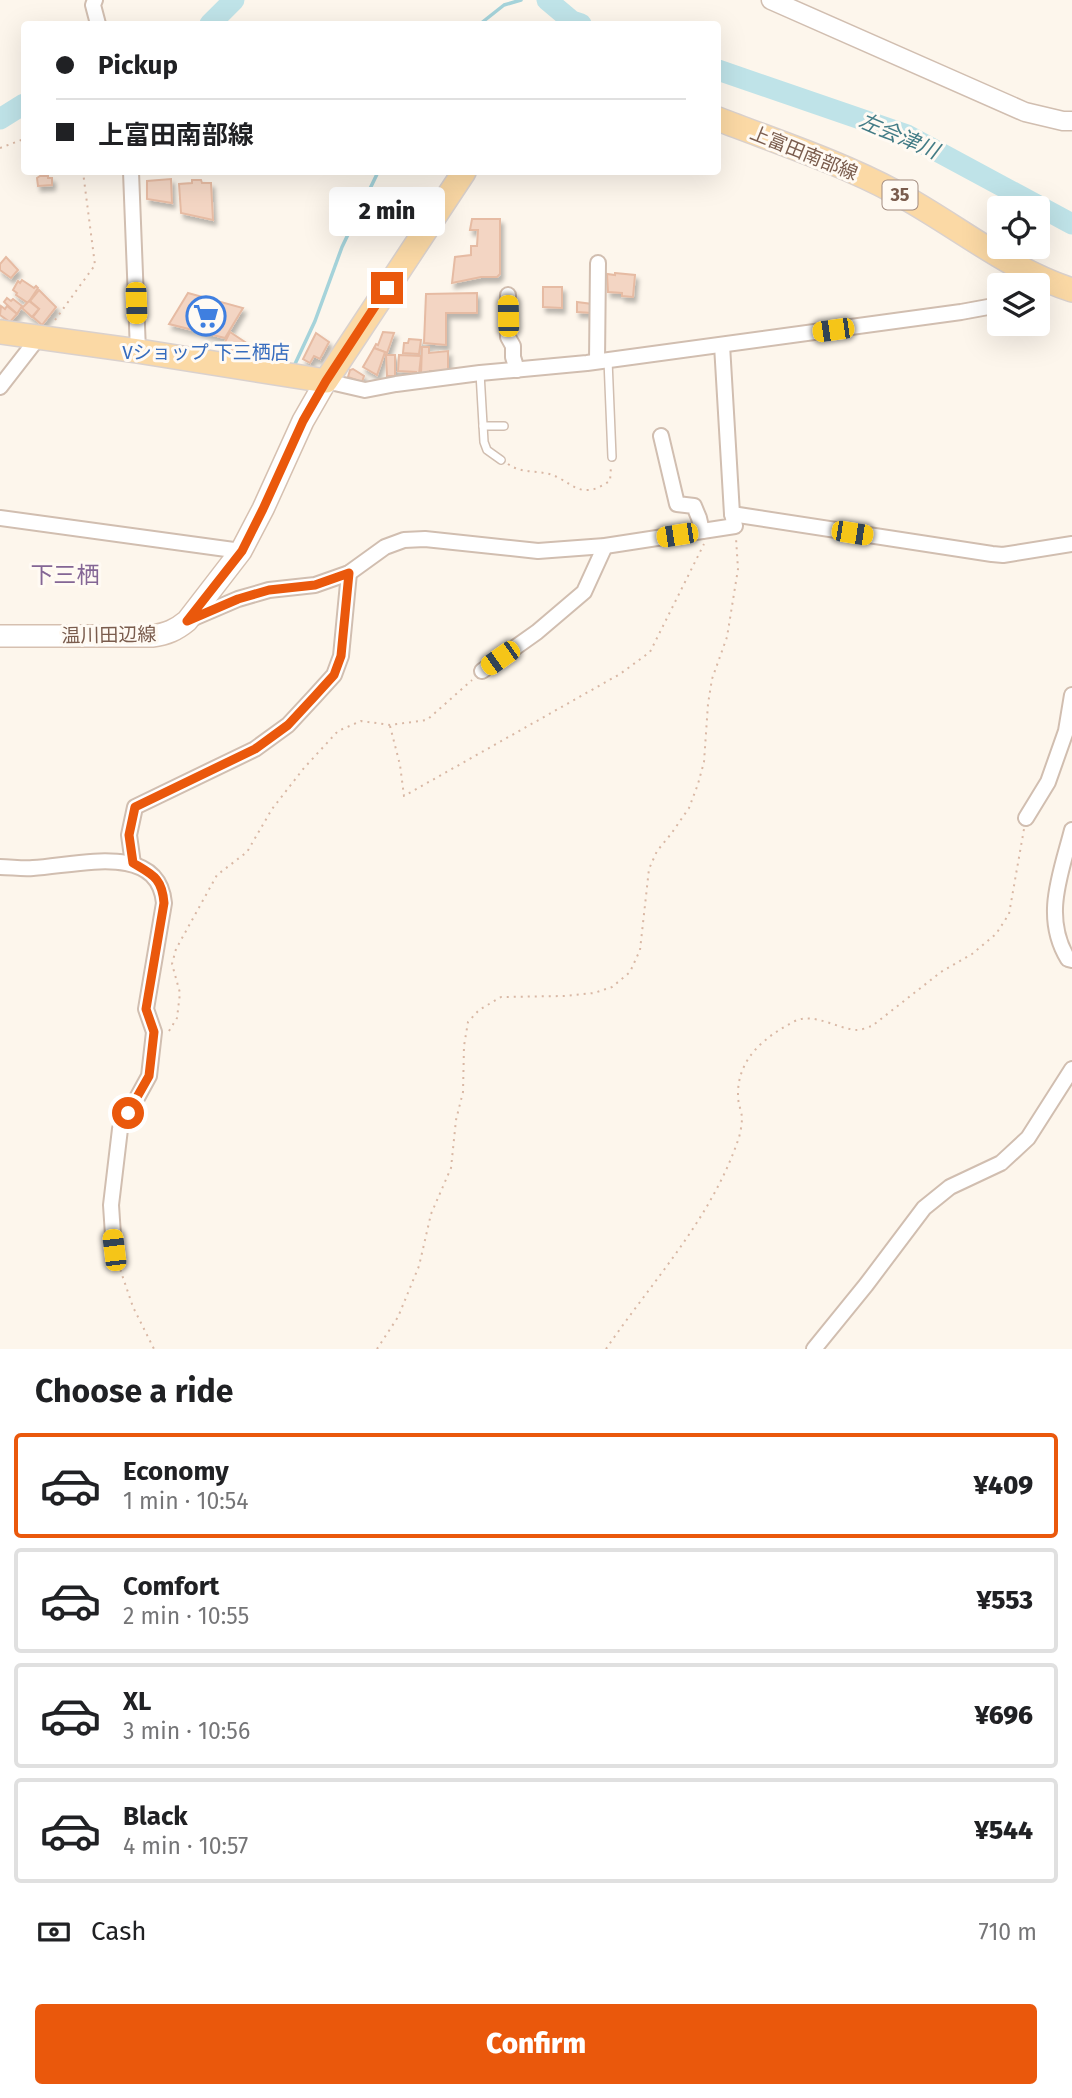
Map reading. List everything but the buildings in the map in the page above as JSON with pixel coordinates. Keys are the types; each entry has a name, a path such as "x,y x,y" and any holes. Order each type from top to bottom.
{"main road":[{"name":"上富田南部線","path":"721,120 858,174 897,193 1026,273"},
{"path":"0,332 326,381 462,175"},
{"name":"上富田南部線","path":"1050,286 1072,290"},
{"name":"温川田辺線","path":"0,636 152,636 177,629 187,621 242,551 303,421 326,381"}],"street":[{"path":"95,0 93,5 97,21"},
{"path":"771,0 1025,112 1072,121"},
{"path":"131,175 138,351"},
{"path":"598,263 603,361"},
{"path":"508,295 508,337 513,346 517,370"},
{"path":"326,381 365,390 481,373 603,361 987,307"},
{"path":"0,387 40,338"},
{"path":"722,345 734,520"},
{"path":"661,436 677,504 694,506 706,531"},
{"path":"0,518 242,551"},
{"path":"187,621 238,599 269,590 315,585 349,573 386,547 404,540 425,539 538,551 605,546 706,531 734,520 1003,555 1072,544"},
{"path":"482,671 537,632 584,592 605,546"},
{"path":"133,863 129,835 135,807 255,749 288,725 334,675 341,656 349,573"},
{"path":"1026,818 1048,782 1066,731 1072,695"},
{"path":"1072,830 1068,858 1055,892 1055,929 1061,948 1068,959 1072,960"},
{"path":"0,867 31,868 109,861 133,863 154,876 163,889 164,903 146,1009 154,1032 149,1076 120,1129 111,1205 114,1250"},
{"path":"814,1349 924,1208 950,1188 1001,1163 1028,1138 1072,1069"}],"lane":[{"path":"603,361 612,457"},
{"path":"481,373 483,426 487,450 501,460"},
{"path":"483,426 504,426"}],"path":[{"path":"0,148 21,140"},
{"path":"40,338 95,265 83,175"},
{"path":"501,460 516,470 556,476 587,491 610,481 612,457"},
{"path":"377,1349 398,1317 419,1266 431,1214 451,1168 456,1119 463,1093 464,1046 468,1022 479,1010 501,997 565,996 594,993 611,986 630,972 640,950 649,869 657,851 689,808 704,762 712,679 727,637 738,569 734,520"},
{"path":"390,725 404,796 620,674 650,652 706,531"},
{"path":"154,1032 170,1031 177,1018 180,993 172,964 176,948 217,875 247,852 272,808 304,768 338,731 361,721 390,725 427,720 482,671"},
{"path":"606,1349 705,1210 728,1166 739,1140 742,1117 737,1097 741,1069 753,1052 772,1035 799,1019 812,1019 859,1030 873,1026 941,972 972,954 996,934 1009,915 1026,818"},
{"path":"114,1250 133,1307 154,1349"}],"waterway":[{"name":"左会津川","path":"213,21 234,0"},
{"path":"484,21 504,5 521,0"},
{"name":"左会津川","path":"547,0 572,21"},
{"name":"左会津川","path":"721,71 907,135 1072,224"},
{"name":"左会津川","path":"0,119 21,106"},
{"path":"295,364 315,321 342,247 377,175"}],"place":[{"name":"Vショップ 下三栖店","path":"206,316"}],"district":[{"name":"下三栖","path":"65,575"}],"route":[{"path":"128,1113 149,1076 154,1032 146,1009 164,903 163,889 154,876 133,863 129,835 135,807 255,749 288,725 314,697 334,675 341,656 349,573 315,585 269,590 238,599 187,621 242,551 303,421 387,288"}]}
